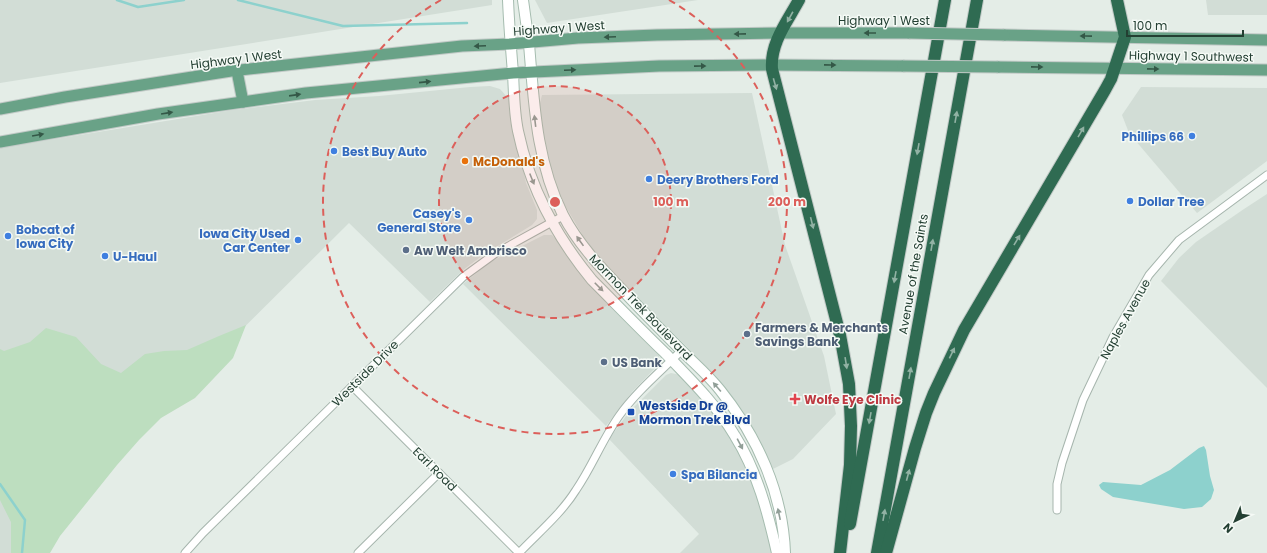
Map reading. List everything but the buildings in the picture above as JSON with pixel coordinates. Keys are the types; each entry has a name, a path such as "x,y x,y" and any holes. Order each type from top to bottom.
{"highway":[{"path":"799,0 780,33 774,47 772,64 774,78 840,335 849,384 851,426 850,465 840,553"},
{"name":"Avenue of the Saints","path":"845,553 945,0"},
{"name":"Avenue of the Saints","path":"877,553 977,0"},
{"path":"886,553 920,432 934,392 951,355 964,330 1106,90 1125,37 1117,0"}],"main road":[{"name":"Mormon Trek Boulevard","path":"508,0 510,44 518,130 530,172 551,222 576,260 592,280 712,402 736,437 756,480 771,527 777,553"},
{"name":"Mormon Trek Boulevard","path":"523,0 529,43 535,121 550,186 563,216 606,274 706,375 723,394 749,430 761,453 776,499 782,525 785,553"},
{"name":"Highway 1 West","path":"0,109 156,82 238,71 462,46 529,43 578,38 780,33 909,33 1125,37"},
{"name":"Highway 1 Southwest","path":"1125,37 1267,40"},
{"path":"0,142 158,114 306,93 513,73 659,66 772,64 1114,68"},
{"name":"Highway 1 Southwest","path":"1114,68 1267,70"},
{"path":"238,71 243,102"}],"street":[{"name":"Naples Avenue","path":"1057,510 1058,477 1084,400 1113,337 1149,275 1179,240 1267,175"},
{"name":"Westside Drive","path":"184,553 352,386 473,269 496,253 563,216"},
{"path":"519,553 564,507 580,485 602,442 619,416 636,396 682,350"},
{"name":"Earl Road","path":"352,386 519,553"},
{"path":"358,553 439,473"}],"shaded area":[{"path":"0,0 492,0 492,5 0,83"},
{"path":"535,0 698,0 547,23"},
{"path":"1206,0 1267,0 1267,15 1208,15"},
{"path":"490,86 500,89 509,99 526,183 537,210 537,219 532,225 483,255 463,270 430,302 349,223 17,553 0,553 0,148 233,110 315,100"},
{"path":"1141,87 1267,88 1267,161 1197,213 1129,133 1122,115"},
{"path":"752,93 785,245 824,356 836,414 793,459 773,469 755,431 742,410 726,389 686,346 608,269 586,241 563,202 553,177 539,107 542,95"},
{"path":"1267,194 1267,388 1161,281 1179,258 1196,242"},
{"path":"544,235 552,235 555,238 568,257 659,355 658,365 632,392 606,426 463,284 490,262"},
{"path":"671,373 681,375 707,403 737,446 758,492 773,553 680,553 699,534 609,439 629,412 666,375"}],"green space":[{"path":"246,325 233,358 195,398 161,418 139,440 60,536 50,553 11,553 11,522 0,500 0,349 4,351 30,342 46,328 76,337 101,364 121,373 145,354 187,350"}],"water":[{"path":"1204,446 1214,490 1211,499 1202,507 1184,509 1113,497 1101,489 1099,485 1103,482 1141,485 1170,470 1199,448"}],"waterway":[{"path":"117,0 138,7 184,0"},
{"path":"238,0 343,26 467,23"},
{"path":"0,484 25,520 22,553"}],"place":[{"name":"Phillips 66","path":"1192,136"},
{"name":"Best Buy Auto","path":"334,151"},
{"name":"McDonald's","path":"465,161"},
{"name":"Deery Brothers Ford","path":"649,179"},
{"name":"Dollar Tree","path":"1130,201"},
{"name":"Casey's General Store","path":"469,220"},
{"name":"Bobcat of Iowa City","path":"8,236"},
{"name":"Iowa City Used Car Center","path":"298,240"},
{"name":"Aw Welt Ambrisco","path":"406,250"},
{"name":"U-Haul","path":"105,256"},
{"name":"Farmers & Merchants Savings Bank","path":"747,334"},
{"name":"US Bank","path":"604,362"},
{"name":"Wolfe Eye Clinic","path":"795,399"},
{"name":"Westside Dr @ Mormon Trek Blvd","path":"631,412"},
{"name":"Spa Bilancia","path":"673,474"}]}
